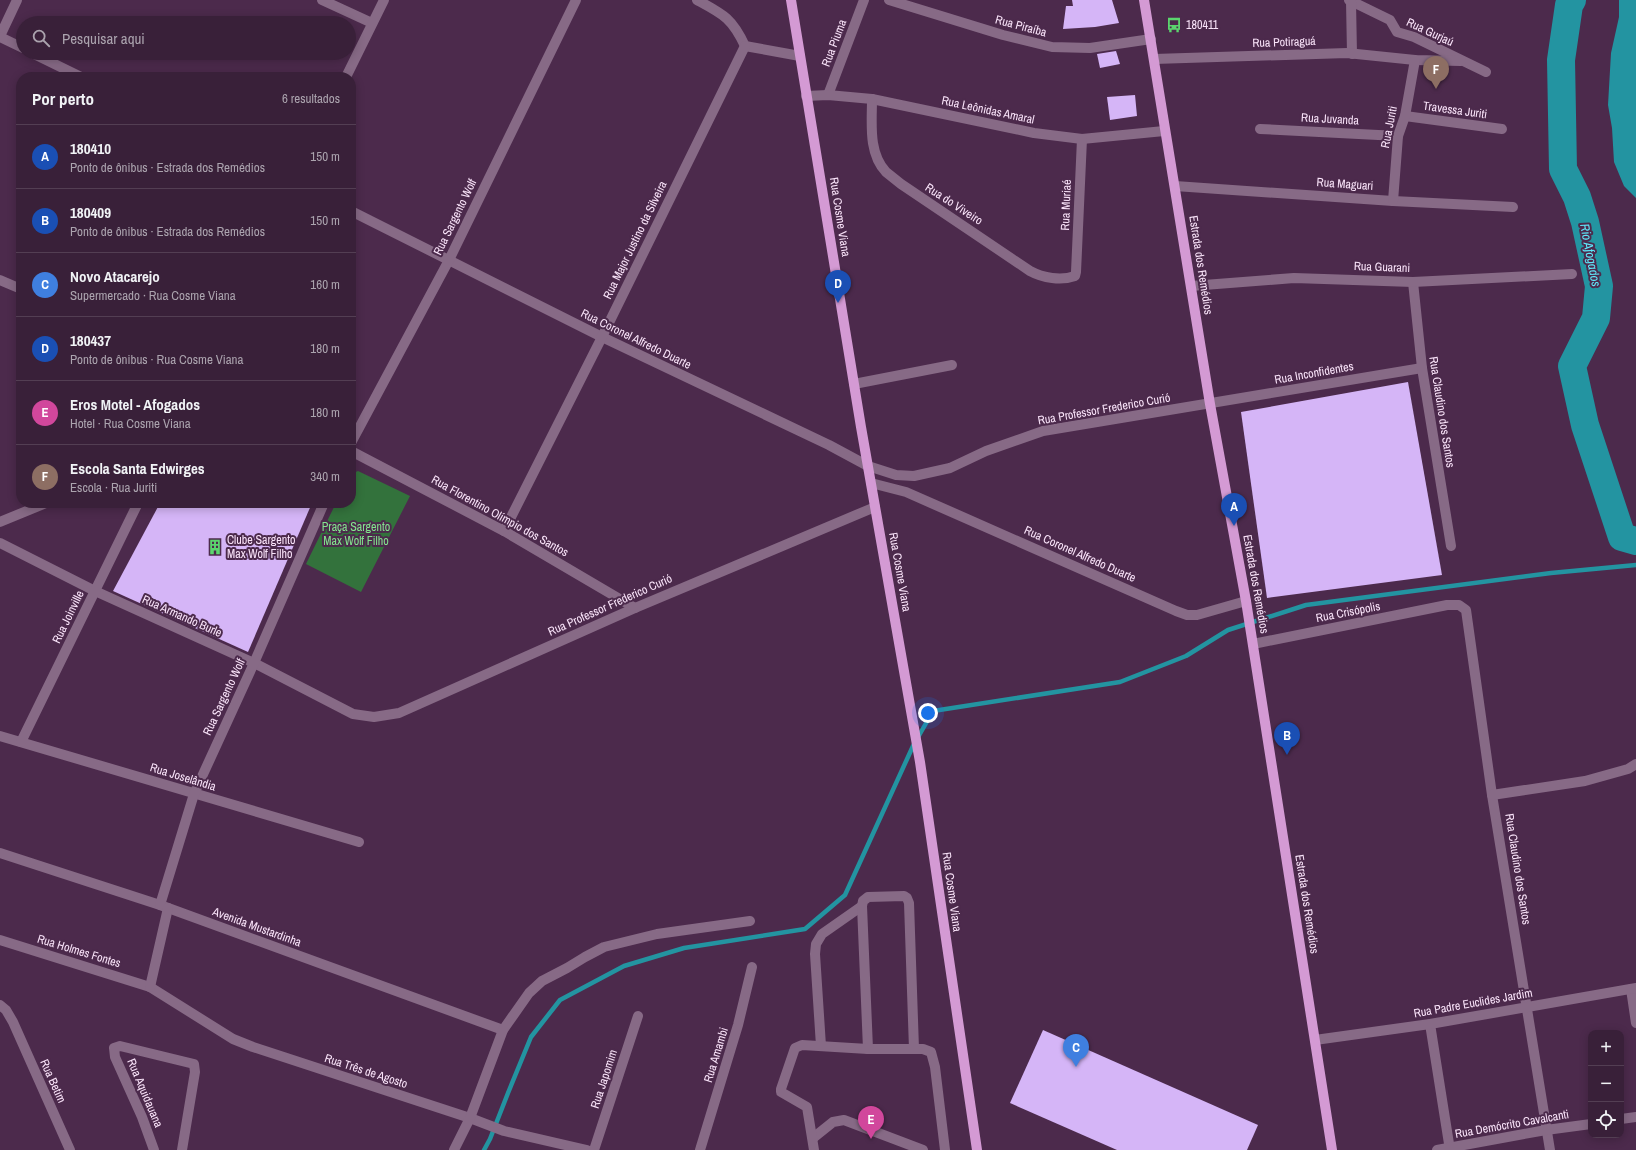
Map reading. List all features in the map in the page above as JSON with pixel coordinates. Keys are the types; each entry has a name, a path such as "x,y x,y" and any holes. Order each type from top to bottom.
{"main road":[{"name":"Rua Cosme Viana","path":"791,0 854,384 920,762 977,1150"},
{"name":"Estrada dos Remédios","path":"1144,0 1164,131 1210,404 1253,642 1332,1150"}],"street":[{"path":"16,44 0,36 17,0"},
{"path":"322,0 372,23"},
{"path":"356,56 384,0"},
{"name":"Rua Sargento Wolf","path":"356,434 448,260 576,0"},
{"path":"697,0 721,12 734,24 746,46 800,56"},
{"name":"Rua Piuma","path":"828,95 864,0"},
{"name":"Rua Piraíba","path":"888,0 1004,35 1052,47 1090,48 1151,39"},
{"path":"1350,0 1352,54"},
{"name":"Rua Gurjaú","path":"1350,0 1390,20 1397,32 1414,37 1486,72"},
{"name":"Rua Major Justino da Silveira","path":"504,531 746,46"},
{"name":"Rua Potiraguá","path":"1154,58 1352,54 1415,60"},
{"path":"46,60 71,72"},
{"path":"348,72 354,60"},
{"name":"Rua Gurjaú","path":"1415,60 1461,61"},
{"name":"Rua Juriti","path":"1393,201 1398,136 1405,116 1415,60"},
{"name":"Rua Leônidas Amaral","path":"806,96 828,95 872,99 1034,133 1082,139 1164,131"},
{"name":"Rua do Viveiro","path":"872,99 872,139 878,158 885,171 901,184 1039,276 1048,278 1071,278 1075,276 1076,272"},
{"name":"Travessa Juriti","path":"1405,116 1502,130"},
{"name":"Rua Juvanda","path":"1260,129 1398,136"},
{"name":"Rua Muriaé","path":"1076,272 1082,139"},
{"name":"Rua Maguari","path":"1174,186 1393,201 1513,207"},
{"name":"Rua Coronel Alfredo Duarte","path":"356,214 602,337 829,445 868,466 896,475 914,476"},
{"name":"Rua Guarani","path":"1191,286 1294,278 1413,282 1572,274"},
{"path":"0,280 16,287"},
{"name":"Rua Claudino dos Santos","path":"1413,282 1422,368 1451,546"},
{"path":"854,384 952,365"},
{"name":"Rua Inconfidentes","path":"1210,404 1422,368"},
{"name":"Rua Professor Frederico Curió","path":"914,476 950,468 986,451 1044,431 1210,404"},
{"name":"Rua Florentino Olímpio dos Santos","path":"356,453 504,531 634,608"},
{"name":"Rua Coronel Alfredo Duarte","path":"871,483 906,492 1187,615 1197,615 1246,601"},
{"name":"Rua Professor Frederico Curió","path":"353,714 374,717 399,713 634,608 875,507"},
{"path":"0,522 34,508"},
{"name":"Rua Joinville","path":"21,742 136,508"},
{"name":"Rua Sargento Wolf","path":"150,986 164,907 194,794 254,663 322,508"},
{"name":"Rua Armando Burle","path":"0,543 95,591 254,663 353,714"},
{"name":"Rua Claudino dos Santos","path":"1448,605 1459,606 1466,610 1492,795 1550,1150"},
{"name":"Rua Crisópolis","path":"1253,642 1448,605"},
{"name":"Rua Joselândia","path":"0,736 359,842"},
{"path":"1492,795 1586,781 1628,769 1636,764"},
{"name":"Avenida Mustardinha","path":"0,854 164,907 503,1030"},
{"path":"868,1049 863,901 868,897 904,896 909,903 914,1049"},
{"path":"821,1046 815,954 816,944 822,934 862,906"},
{"path":"454,1150 474,1120 503,1030 528,993 542,981 568,968 585,956 604,947 657,934 750,920"},
{"name":"Rua Holmes Fontes","path":"0,940 150,986"},
{"name":"Rua Amambi","path":"700,1150 738,1025 752,967"},
{"name":"Rua Três de Agosto","path":"150,986 233,1039 253,1047 504,1131 587,1150"},
{"path":"1633,988 1636,1023"},
{"name":"Rua Padre Euclides Jardim","path":"1315,1040 1430,1024 1633,988"},
{"name":"Rua Betim","path":"0,1005 6,1010 12,1022 70,1150"},
{"name":"Rua Japomim","path":"594,1150 638,1016"},
{"path":"1430,1024 1449,1149"},
{"path":"814,1150 807,1107 782,1094 781,1089 795,1048 802,1045 868,1049 929,1050 931,1052 935,1067 945,1150"},
{"name":"Rua Aquidauana","path":"154,1150 142,1117 115,1057 114,1048 116,1046 127,1047 194,1064 195,1072 182,1150"},
{"path":"1624,1119 1636,1117"},
{"path":"813,1138 833,1122 844,1120 923,1150"},
{"name":"Rua Demócrito Cavalcanti","path":"1438,1150 1546,1130 1588,1124"}],"green space":[{"name":"Praça Sargento Max Wolf Filho","path":"358,471 410,496 361,592 306,564 334,508 356,508 356,472"}],"shaded area":[{"path":"1619,0 1636,0 1636,198 1624,186 1614,162 1612,128 1608,105 1611,53 1619,17"}],"building":[{"path":"1072,0 1112,0 1119,23 1095,27 1063,29 1066,6 1073,6"},
{"path":"1116,51 1120,64 1100,68 1097,54"},
{"path":"1135,95 1137,116 1110,120 1107,97"},
{"path":"1408,382 1442,575 1267,598 1241,412"},
{"name":"Clube Sargento Max Wolf Filho","path":"157,508 310,508 248,652 113,591"},
{"path":"1043,1030 1258,1125 1247,1150 1117,1150 1010,1103"}],"waterway":[{"name":"Rio Afogados","path":"1572,0 1569,5 1561,60 1563,169 1577,197 1585,222 1599,286 1596,318 1572,366 1585,425 1622,537 1636,541"},
{"path":"484,1150 490,1139 531,1037 560,1000 624,966 684,948 805,929 845,895 913,746 933,711 1120,682 1186,656 1228,630 1306,605 1551,573 1636,565"}],"place":[{"name":"180411","path":"1174,25"},
{"name":"Escola Santa Edwirges","path":"1436,89"},
{"name":"180437","path":"838,303"},
{"name":"180410","path":"1234,526"},
{"name":"Clube Sargento Max Wolf Filho","path":"215,547"},
{"name":"180409","path":"1287,755"},
{"name":"Novo Atacarejo","path":"1076,1067"},
{"name":"Eros Motel - Afogados","path":"871,1139"}]}
